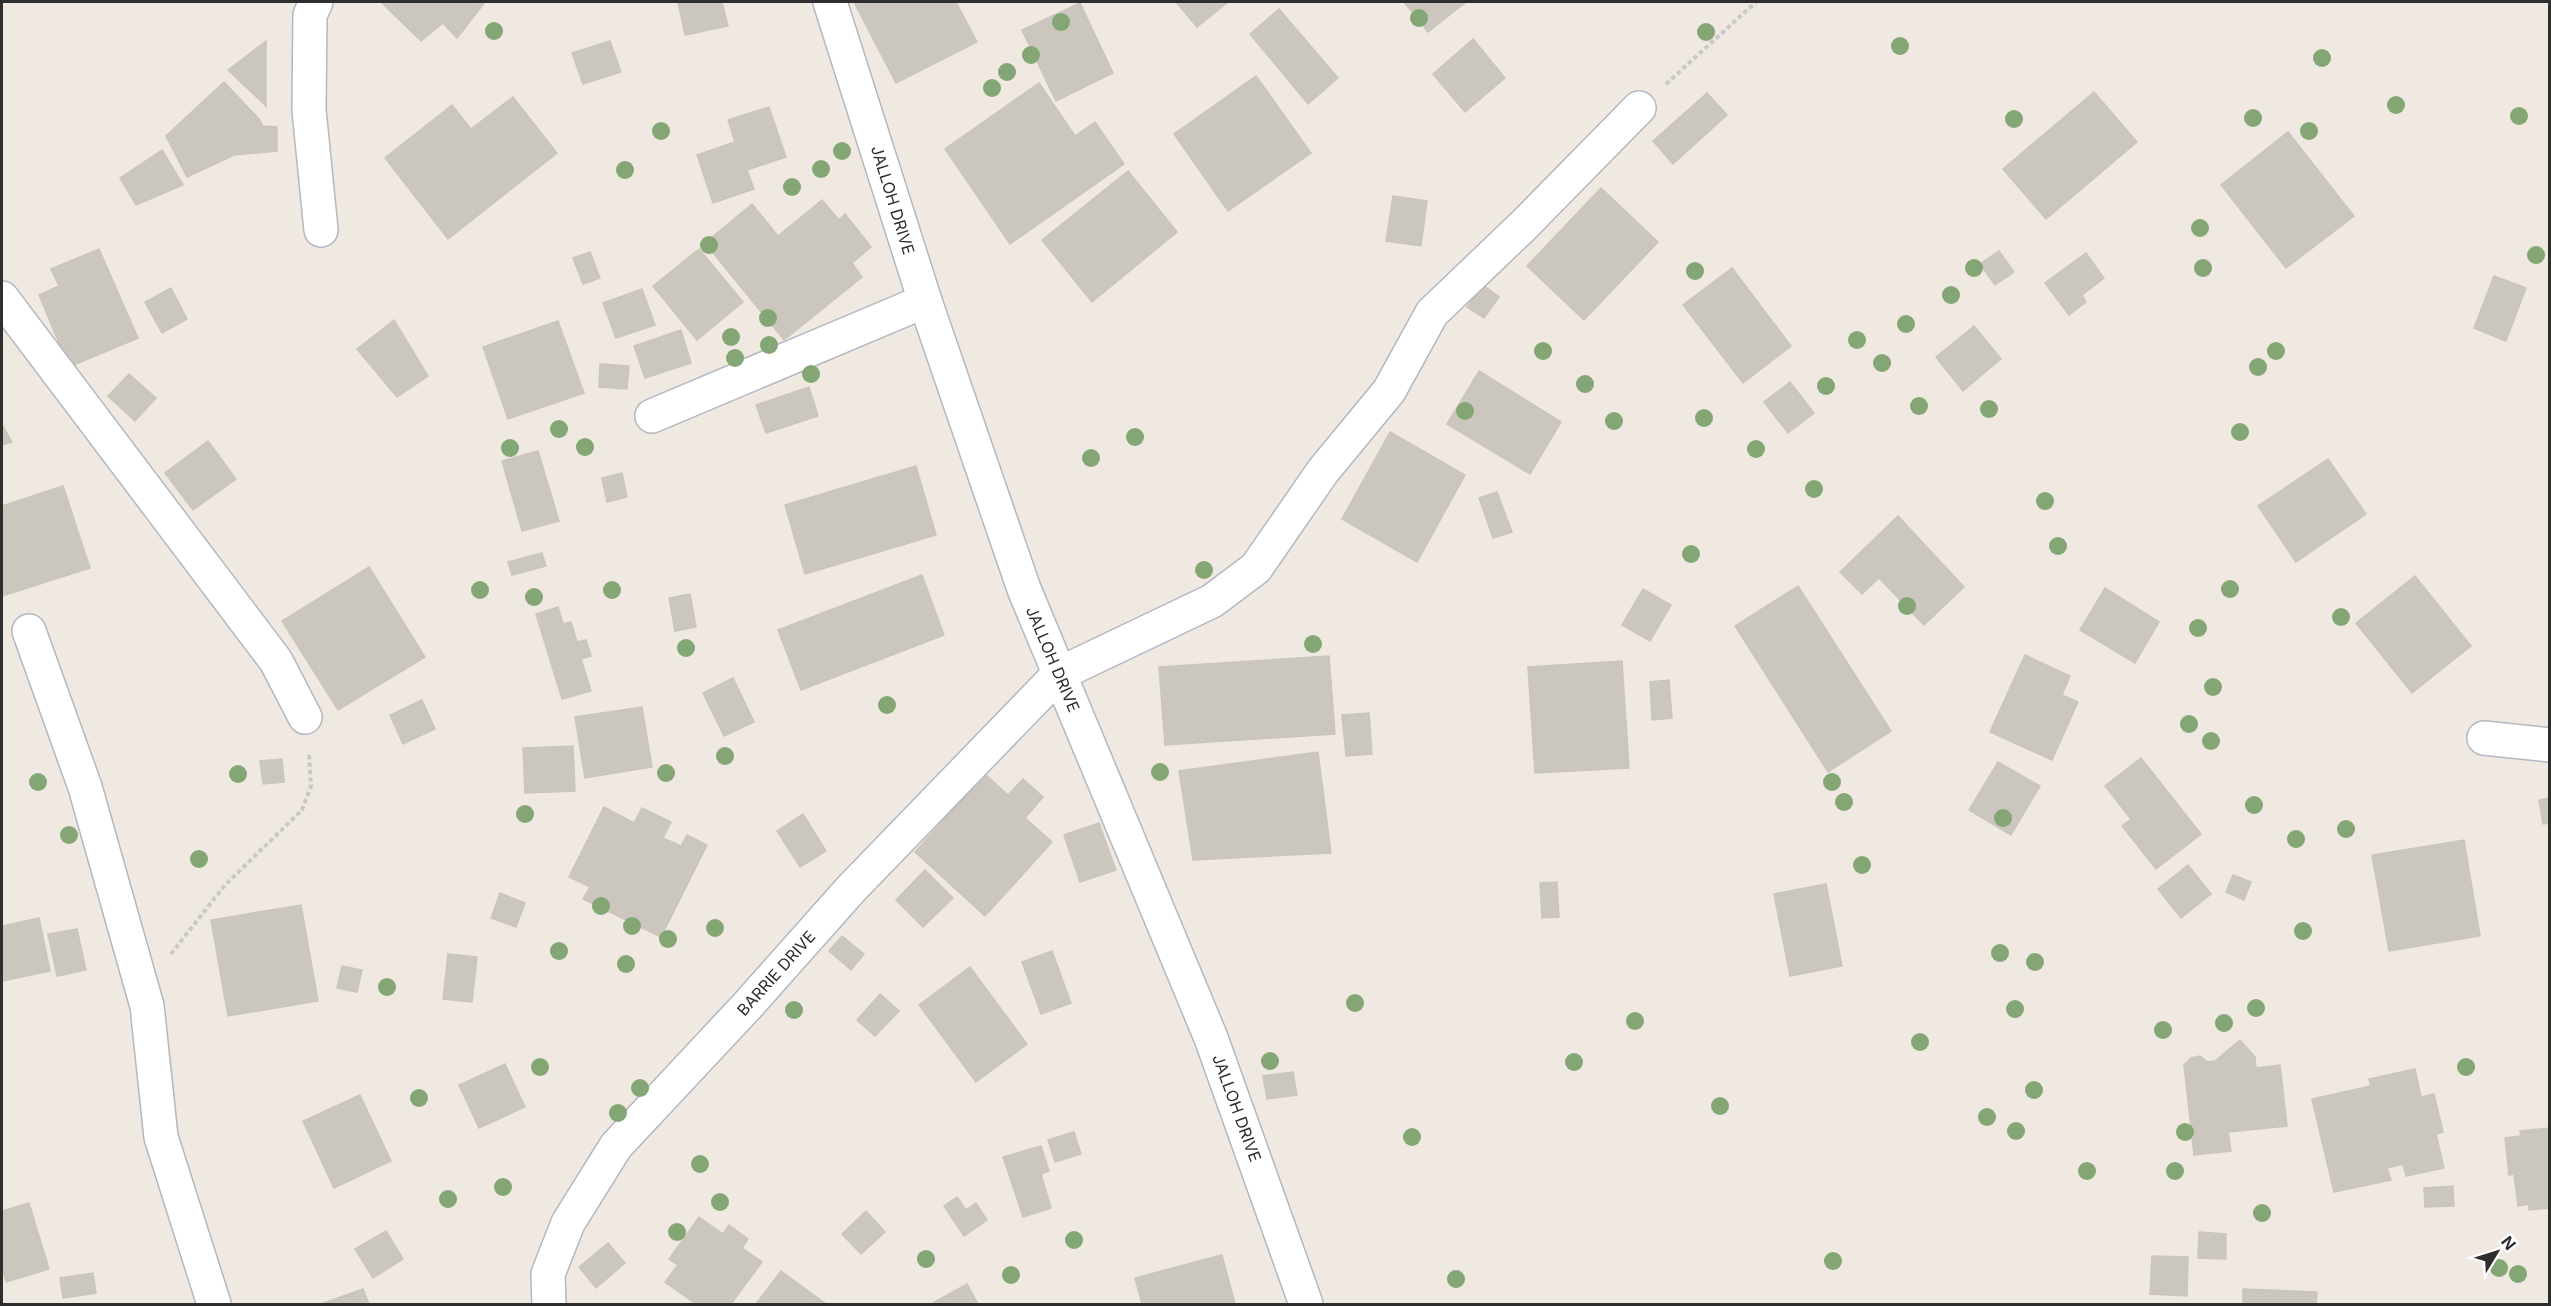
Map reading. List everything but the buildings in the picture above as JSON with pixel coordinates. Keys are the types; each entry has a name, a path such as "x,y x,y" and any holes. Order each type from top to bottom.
{"street":[{"path":"315,2 309,15 309,110 321,230"},
{"name":"JALLOH DRIVE","path":"830,2 925,301 1024,589 1212,1038 1306,1305"},
{"path":"1059,674 1212,601 1256,568 1323,471 1389,391 1432,313 1524,225 1639,108"},
{"path":"2,298 276,661 305,717"},
{"path":"652,416 925,301"},
{"path":"29,631 85,787 147,1006 161,1137 214,1305"},
{"name":"BARRIE DRIVE","path":"549,1305 548,1274 568,1223 616,1146 747,1006 851,889 1059,674"},
{"path":"2484,738 2550,745"}],"path":[{"path":"1639,108 1756,2"},
{"path":"147,1006 172,951 225,885 302,810 311,786 305,717"}]}
